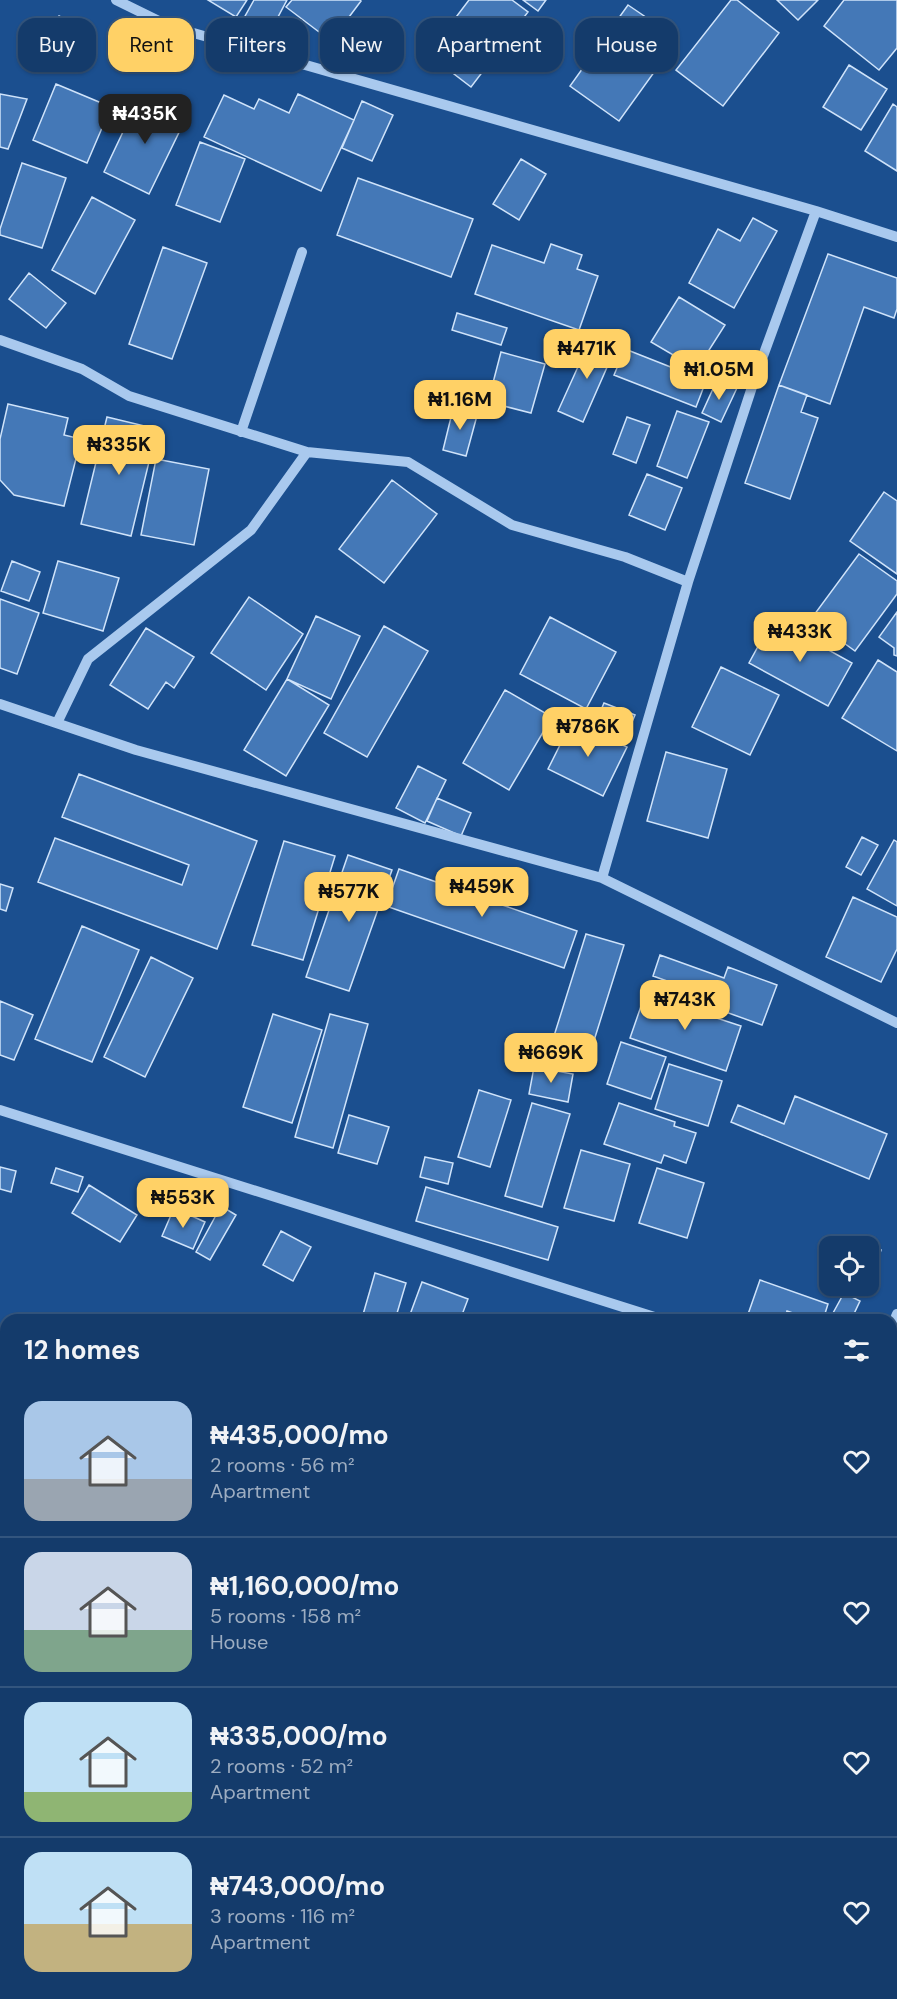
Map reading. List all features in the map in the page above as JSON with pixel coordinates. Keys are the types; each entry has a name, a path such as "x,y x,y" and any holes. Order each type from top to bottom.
{"street":[{"path":"116,0 169,26 816,211 897,237"},
{"path":"602,878 688,582 755,378 816,211"},
{"path":"241,432 302,252"},
{"path":"0,340 82,369 129,396 307,452 408,462 512,525 625,557 688,582"},
{"path":"57,723 88,659 250,530 307,452"},
{"path":"0,704 136,750 602,878 897,1023"},
{"path":"0,1110 645,1314"}],"building":[{"path":"208,0 247,0 236,17"},
{"path":"254,0 287,0 277,18 244,18"},
{"path":"292,0 361,1 348,18 320,18 320,33 308,24 308,18 301,18 286,7"},
{"path":"469,0 512,0 528,12 523,18 455,18"},
{"path":"523,0 546,0 538,11"},
{"path":"731,0 737,0 779,33 723,106 678,72 678,67"},
{"path":"777,0 818,0 798,20"},
{"path":"844,0 897,0 897,48 879,70 824,26"},
{"path":"628,5 647,18 619,18"},
{"path":"849,65 887,89 861,130 823,107"},
{"path":"451,72 482,72 471,87"},
{"path":"580,72 654,72 619,121 570,86"},
{"path":"56,84 111,107 87,163 33,140"},
{"path":"0,94 27,99 8,149 0,147"},
{"path":"298,94 354,120 321,191 204,137 224,95 254,109 259,99 289,113"},
{"path":"140,96 186,118 149,194 104,172"},
{"path":"362,101 393,115 372,161 342,148"},
{"path":"893,104 897,107 897,171 865,151"},
{"path":"200,142 245,159 220,222 176,205"},
{"path":"521,159 546,174 519,220 493,204"},
{"path":"22,163 66,178 42,248 0,235"},
{"path":"358,178 473,219 451,277 337,235"},
{"path":"92,197 135,220 95,294 52,270"},
{"path":"753,218 777,231 734,308 689,283 718,229 740,241"},
{"path":"551,244 582,255 577,269 598,276 579,330 475,294 492,245 544,263"},
{"path":"163,247 207,263 172,359 129,344"},
{"path":"828,254 897,278 897,309 894,318 864,307 830,404 779,385"},
{"path":"29,273 66,303 46,328 9,299"},
{"path":"679,297 725,325 697,369 651,342"},
{"path":"457,313 507,328 501,345 452,330"},
{"path":"591,338 615,349 583,422 558,411"},
{"path":"625,349 706,381 696,407 614,375"},
{"path":"501,352 545,364 531,413 488,402"},
{"path":"717,380 737,388 721,422 702,413"},
{"path":"779,385 807,395 801,412 818,418 790,499 745,483"},
{"path":"8,404 68,418 64,435 81,439 64,506 14,495 0,480 0,439"},
{"path":"454,405 478,412 466,456 443,450"},
{"path":"677,411 709,422 687,478 657,466"},
{"path":"107,417 157,429 131,536 81,524"},
{"path":"627,417 650,425 636,463 613,454"},
{"path":"156,459 209,469 194,545 141,535"},
{"path":"647,474 682,488 665,530 629,515"},
{"path":"392,480 437,514 384,583 339,549"},
{"path":"884,492 897,501 897,574 850,541"},
{"path":"859,554 897,581 897,594 855,651 811,619"},
{"path":"12,561 40,572 29,601 1,591"},
{"path":"58,561 119,578 103,631 43,613"},
{"path":"249,597 303,634 266,690 211,653"},
{"path":"0,599 39,613 17,674 0,668"},
{"path":"897,612 897,656 894,655 894,648 879,637"},
{"path":"316,616 360,636 331,699 287,679"},
{"path":"550,617 616,652 586,709 520,674"},
{"path":"773,619 852,663 828,706 749,663"},
{"path":"384,626 428,651 367,757 324,733"},
{"path":"146,628 194,657 174,688 166,682 148,709 110,685"},
{"path":"878,660 897,672 897,751 842,718"},
{"path":"721,667 779,695 750,755 692,727"},
{"path":"287,679 329,705 286,776 244,750"},
{"path":"505,690 552,717 509,790 463,763"},
{"path":"604,703 635,715 629,729 598,717"},
{"path":"572,721 627,747 603,796 548,769"},
{"path":"666,752 727,769 708,838 647,821"},
{"path":"418,766 446,780 425,823 396,808"},
{"path":"79,774 257,841 217,949 38,882 55,838 182,885 189,865 62,817"},
{"path":"437,798 471,813 461,836 427,821"},
{"path":"862,837 878,845 861,875 846,867"},
{"path":"894,840 897,842 897,906 867,889"},
{"path":"284,841 335,856 303,960 252,945"},
{"path":"348,855 392,870 349,991 306,977"},
{"path":"399,869 577,931 564,968 386,906"},
{"path":"0,884 13,888 6,911 0,909"},
{"path":"853,897 897,917 897,949 881,982 826,957"},
{"path":"82,926 139,950 92,1062 35,1039"},
{"path":"586,934 624,945 586,1066 548,1055"},
{"path":"660,955 724,978 728,967 777,985 762,1025 709,1006 712,997 653,976"},
{"path":"151,957 193,978 145,1077 104,1057"},
{"path":"647,989 691,1004 689,1009 741,1026 726,1071 630,1038"},
{"path":"0,1001 33,1015 14,1060 0,1055"},
{"path":"273,1014 322,1030 292,1123 243,1107"},
{"path":"330,1014 368,1024 333,1148 295,1137"},
{"path":"621,1042 666,1057 651,1099 607,1084"},
{"path":"669,1064 722,1081 708,1126 655,1109"},
{"path":"534,1067 573,1074 568,1102 529,1094"},
{"path":"479,1090 511,1100 490,1167 458,1157"},
{"path":"795,1096 887,1134 869,1179 731,1122 738,1105 784,1124"},
{"path":"532,1103 570,1114 542,1207 505,1196"},
{"path":"619,1103 675,1122 674,1126 696,1133 686,1163 664,1155 661,1163 604,1144"},
{"path":"349,1115 389,1127 377,1164 338,1153"},
{"path":"581,1150 630,1164 614,1221 564,1208"},
{"path":"425,1157 453,1163 448,1184 420,1177"},
{"path":"0,1167 16,1171 11,1192 0,1189"},
{"path":"56,1168 83,1177 78,1192 51,1183"},
{"path":"657,1168 704,1183 687,1238 639,1223"},
{"path":"89,1185 137,1215 120,1242 72,1213"},
{"path":"426,1187 558,1227 548,1260 416,1221"},
{"path":"221,1206 236,1215 210,1260 196,1252"},
{"path":"174,1208 205,1222 193,1249 162,1236"},
{"path":"281,1231 311,1247 293,1281 263,1265"},
{"path":"375,1273 406,1283 397,1314 363,1314"},
{"path":"760,1280 828,1304 825,1314 796,1314 787,1311 786,1314 748,1314"},
{"path":"422,1282 468,1299 462,1314 410,1314"},
{"path":"842,1296 850,1296 860,1301 854,1314 833,1313"}]}
